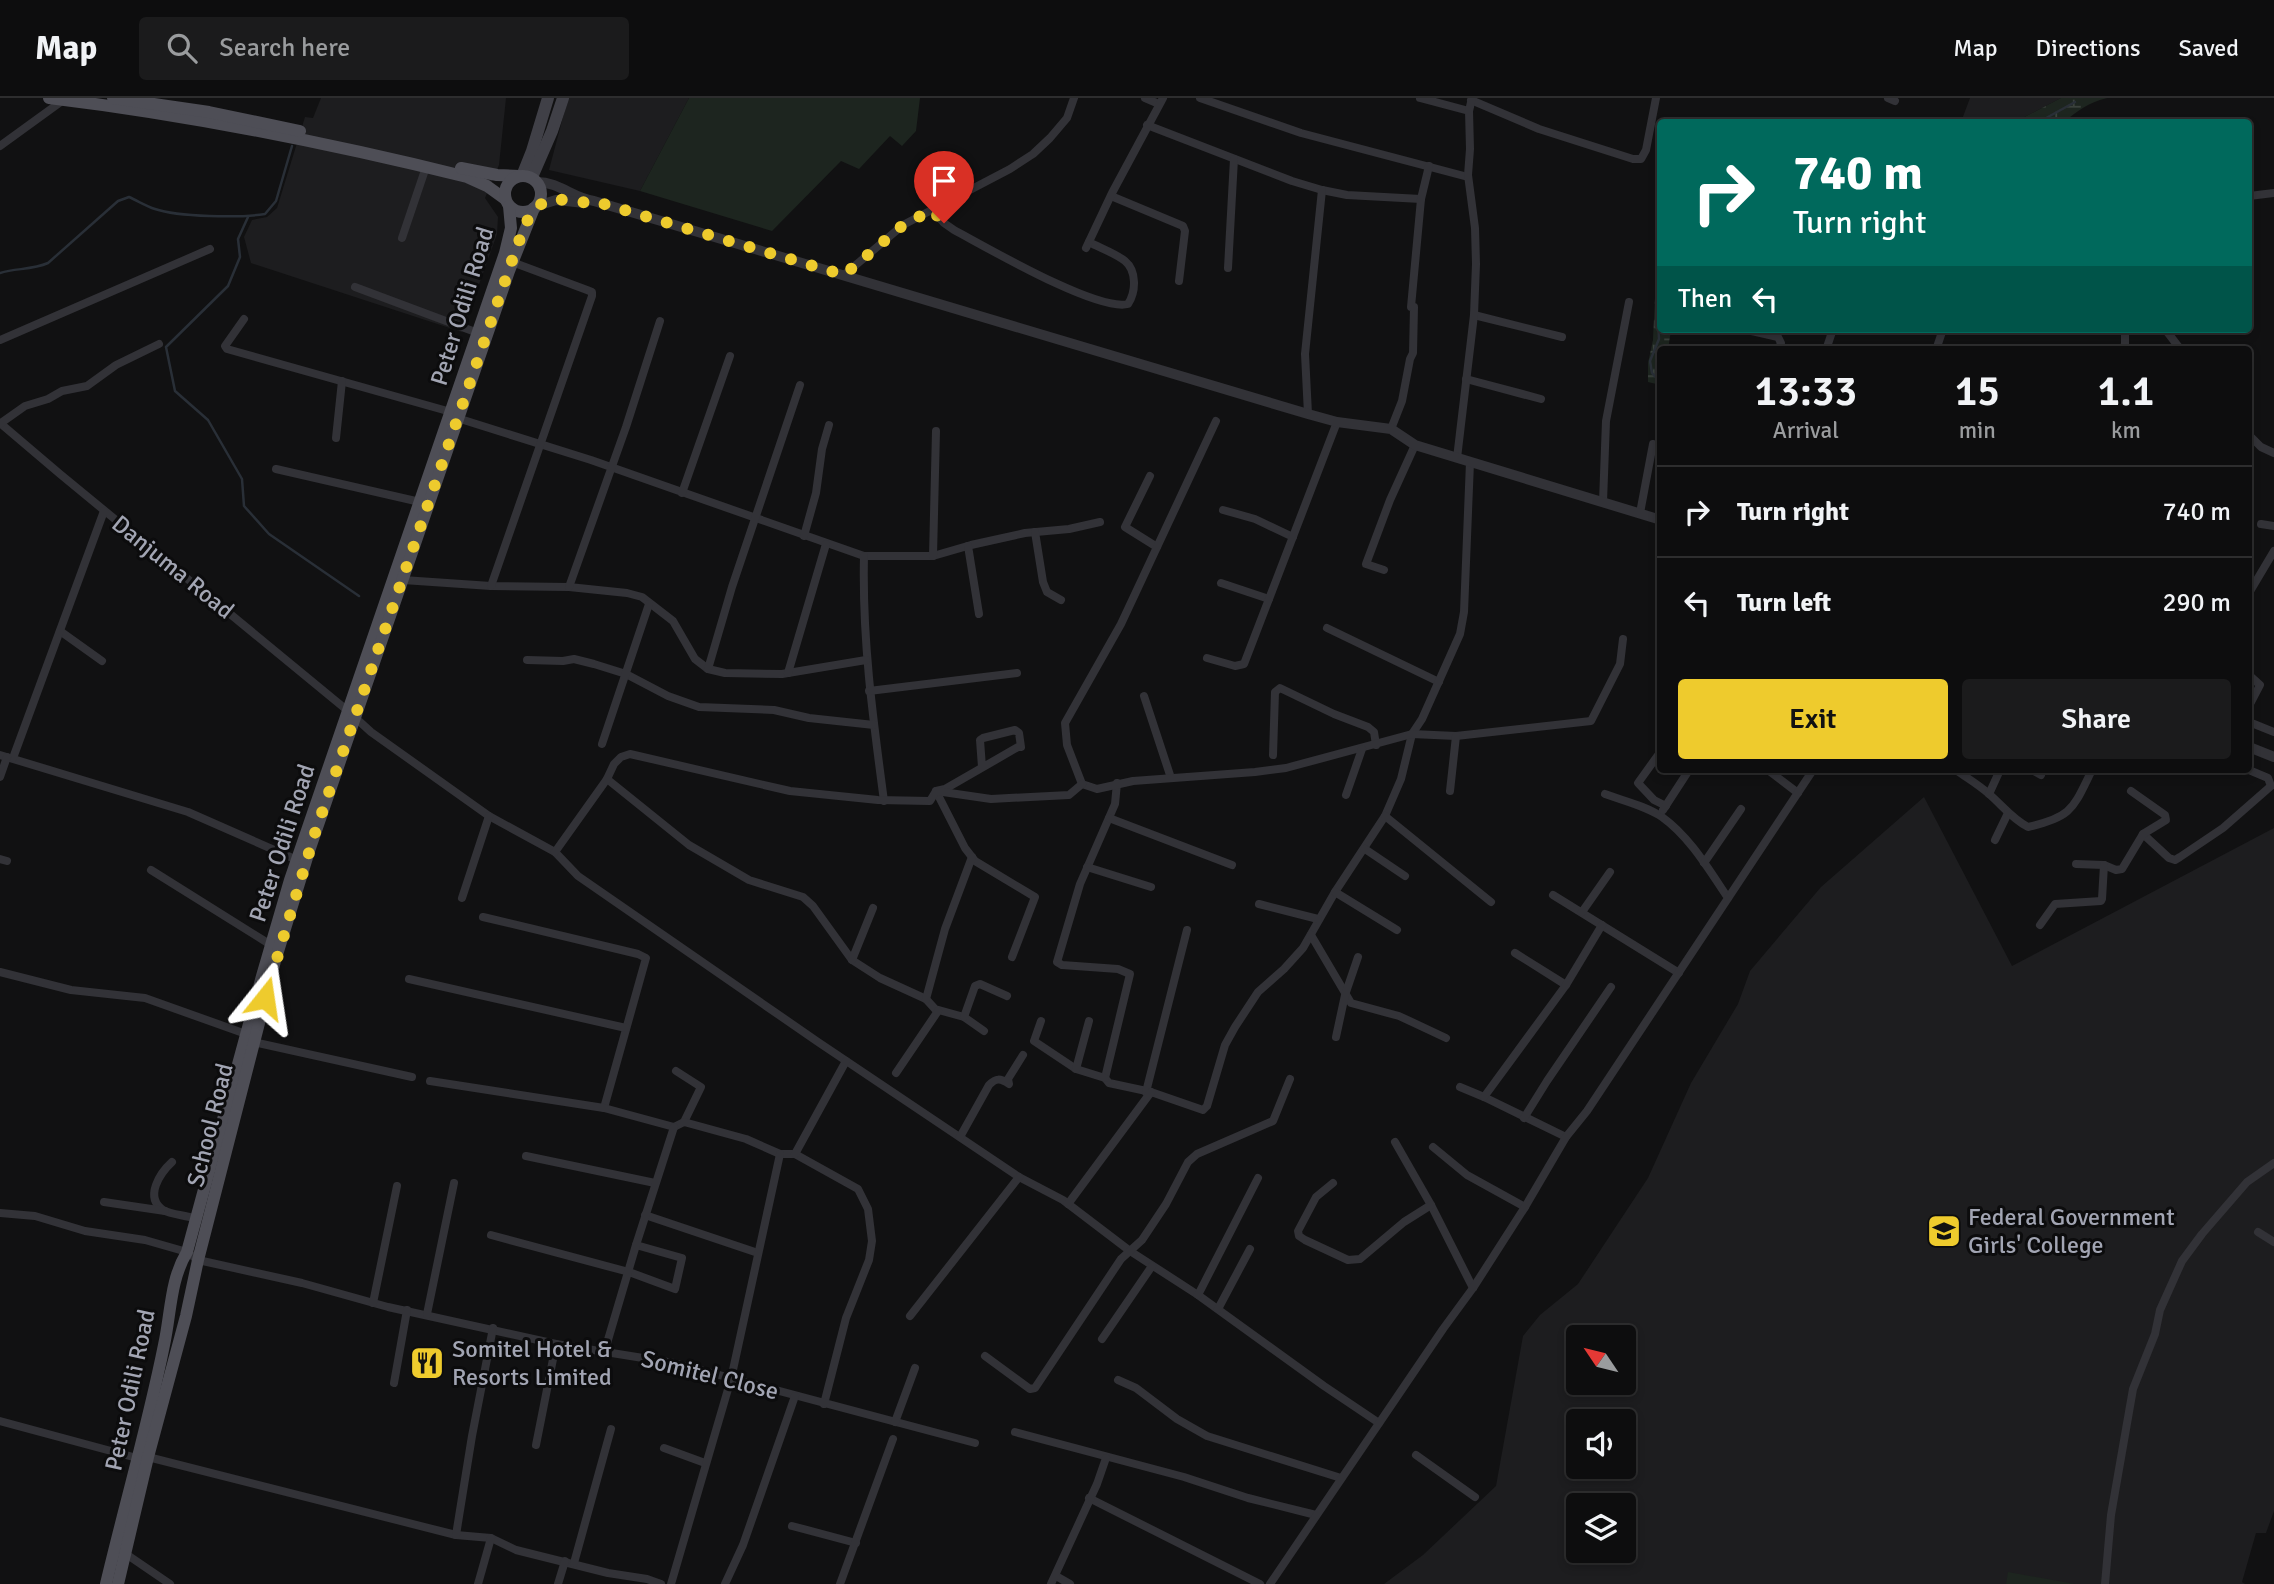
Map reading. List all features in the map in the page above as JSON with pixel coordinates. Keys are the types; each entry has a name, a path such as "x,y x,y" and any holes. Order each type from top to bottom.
{"main road":[{"name":"Peter Odili Road","path":"49,98 305,140 479,181 507,203 509,239 453,415 420,502 352,714 297,860 271,945 249,1038 196,1219 192,1256 178,1266 142,1458 106,1584"},
{"path":"113,98 257,122 484,174 527,178 541,194 536,207 521,212 507,203 506,186 510,181 527,178"},
{"path":"527,178 548,98"},
{"path":"527,178 552,131 563,98"},
{"name":"School Road","path":"118,1584 126,1554 142,1458 186,1317 192,1256 249,1038 352,714 402,580 453,415 512,261 536,207"}],"street":[{"path":"844,275 903,225 1010,169 1033,154 1067,118 1074,98"},
{"path":"932,210 954,230 1060,285 1082,295 1121,306 1128,304 1135,286 1126,262 1087,245 1161,101 1145,98"},
{"path":"1200,98 1301,133 1468,177"},
{"path":"1420,98 1469,111"},
{"path":"1457,458 1474,316 1475,228 1468,177 1469,111 1472,99 1539,129 1633,159 1641,159 1646,150 1656,98"},
{"path":"0,146 64,99"},
{"path":"1147,125 1322,190 1347,195 1421,199"},
{"path":"1228,268 1234,159"},
{"path":"1391,429 1402,401 1409,359 1413,354 1414,307 1411,307 1421,199 1429,166"},
{"path":"402,238 426,167"},
{"path":"527,178 557,185 582,199 1308,414 1337,422 1391,429 1415,445 1657,519"},
{"path":"1308,414 1305,354 1322,190"},
{"path":"2252,195 2274,192"},
{"path":"1111,196 1182,226 1185,231 1179,281"},
{"path":"536,207 556,200 585,203 594,201"},
{"path":"0,340 210,249"},
{"path":"491,586 592,296 592,292 512,261"},
{"path":"355,288 478,333"},
{"path":"1603,502 1606,421 1629,302"},
{"path":"1474,316 1562,337"},
{"path":"244,318 225,346 227,349 453,415 864,556 933,556 1035,532 1069,530 1100,522"},
{"path":"569,587 660,321"},
{"path":"1760,333 1778,337 1781,342 1780,346"},
{"path":"0,423 25,406 48,399 62,391 87,386 116,365 159,344"},
{"path":"682,494 730,356"},
{"path":"1466,379 1541,399"},
{"path":"336,438 342,381"},
{"path":"708,669 800,385"},
{"path":"1082,784 1067,745 1065,723 1121,624 1216,421"},
{"path":"1207,658 1235,666 1244,664 1337,422"},
{"name":"Danjuma Road","path":"0,423 352,714 370,732 489,816 555,852 578,876 846,1061 1019,1177 1068,1205 1379,1423"},
{"path":"804,536 816,494 822,449 829,425"},
{"path":"933,556 936,431"},
{"path":"2252,438 2261,447 2274,453"},
{"path":"1640,513 1653,444"},
{"path":"1384,570 1366,564 1390,500 1415,445"},
{"path":"1041,1021 1034,1041 1076,1069 1105,1078 1109,1083 1148,1092 1203,1110 1207,1106 1225,1045 1235,1027 1258,992 1284,969 1311,935 1318,919 1385,816 1401,779 1412,734 1422,719 1460,634 1464,612 1470,462"},
{"path":"276,468 420,502"},
{"path":"1150,476 1125,527 1157,547"},
{"path":"1223,510 1255,519 1293,537"},
{"path":"0,777 60,631 104,511"},
{"path":"2262,524 2274,526"},
{"path":"1035,532 1043,582 1047,592 1061,600"},
{"path":"788,673 827,544"},
{"path":"968,546 979,614"},
{"path":"2252,588 2274,551"},
{"path":"864,556 866,660 884,801"},
{"path":"402,580 491,586 569,587 642,597 673,621 695,659 708,669 724,673 788,673 866,660"},
{"path":"1221,583 1269,599"},
{"path":"601,744 649,604"},
{"path":"1327,628 1439,682"},
{"path":"60,631 102,661"},
{"path":"1082,784 1097,789 1117,783 1255,772 1286,768 1412,734 1456,736 1591,721 1620,664 1623,639"},
{"path":"527,660 574,659 626,674 668,696 699,707 774,710 809,718 874,725"},
{"path":"869,691 1017,673"},
{"path":"2252,678 2260,685 2252,700"},
{"path":"1273,755 1275,692 1280,688 1368,727 1374,732 1376,745"},
{"path":"1144,696 1171,778"},
{"path":"2252,723 2274,732"},
{"path":"555,852 607,779 614,764 621,757 630,754 789,791 884,801 930,801 936,791 945,789 1021,747 1019,733 1015,730 980,740 982,767"},
{"path":"1450,791 1456,736"},
{"path":"2252,748 2274,757"},
{"path":"1346,795 1362,749"},
{"path":"7,756 188,812 297,860"},
{"path":"1657,757 1639,783 1654,800 1666,806"},
{"path":"2143,834 2164,854 2175,860 2223,828 2272,786 2268,778 2252,771"},
{"path":"1660,816 1687,773"},
{"path":"1772,773 1798,793"},
{"path":"1270,1584 1473,1288 1566,1138 1587,1111 1811,773"},
{"path":"1961,773 2028,827 2060,818 2069,812 2076,805 2091,773"},
{"path":"1989,794 1999,773"},
{"path":"2037,773 2041,775"},
{"path":"607,779 689,845 749,880 803,897 813,906 852,960 880,978 926,999 938,1011 964,1017 984,1031"},
{"path":"1105,1078 1130,974 1118,969 1062,965 1057,961 1080,884 1115,804 1117,783"},
{"path":"936,791 991,799 1069,795 1082,784"},
{"path":"936,791 972,857 1035,897 1013,957"},
{"path":"2076,864 2122,869 2143,834 2166,820 2166,817 2131,791"},
{"path":"1605,794 1660,816 1696,851 1728,898"},
{"path":"1704,863 1741,809"},
{"path":"1995,840 2008,813"},
{"path":"463,898 489,816"},
{"path":"1385,816 1491,902"},
{"path":"1109,818 1232,865"},
{"path":"1365,849 1405,876"},
{"path":"926,999 945,929 972,857"},
{"path":"2040,925 2055,904 2102,900 2104,865"},
{"path":"1087,867 1151,887"},
{"path":"152,870 271,945"},
{"path":"1582,912 1610,872"},
{"path":"1335,892 1397,930"},
{"path":"1553,895 1679,973"},
{"path":"1259,904 1318,919"},
{"path":"852,960 873,908"},
{"path":"483,917 646,958 604,1108"},
{"path":"1485,1097 1566,985 1602,925"},
{"path":"1068,1205 1148,1092 1187,930"},
{"path":"1311,935 1351,1003 1399,1016 1446,1038"},
{"path":"1515,953 1566,985"},
{"path":"1336,1037 1345,995 1359,957"},
{"path":"0,972 71,990 145,998 249,1038 412,1077"},
{"path":"409,979 626,1028"},
{"path":"964,1017 975,986 980,984 1007,996"},
{"path":"1524,1118 1546,1081 1611,987"},
{"path":"895,1073 938,1011"},
{"path":"1076,1069 1089,1021"},
{"path":"960,1136 989,1085 995,1079 1009,1084 1008,1079 1023,1055"},
{"path":"795,1154 846,1061"},
{"path":"430,1081 604,1108 674,1127 684,1122 701,1087 676,1071"},
{"path":"985,1356 1030,1389 1035,1388 1121,1259 1142,1240 1166,1204 1188,1162 1197,1154 1273,1121 1290,1079"},
{"path":"1461,1087 1566,1138"},
{"path":"684,1122 746,1139 780,1154 795,1154 858,1189 868,1209 872,1241 869,1260 846,1318 824,1404"},
{"path":"605,1350 674,1127"},
{"path":"1395,1142 1473,1288"},
{"path":"1433,1147 1467,1175 1525,1207"},
{"path":"671,1584 731,1379 780,1154"},
{"path":"526,1156 655,1183"},
{"path":"165,1211 154,1195 156,1183 172,1162"},
{"path":"2105,1584 2111,1516 2133,1389 2155,1334 2160,1310 2182,1261 2202,1234 2247,1182 2274,1163"},
{"path":"910,1316 1019,1177"},
{"path":"1198,1295 1258,1178"},
{"path":"427,1314 454,1183"},
{"path":"1333,1183 1316,1198 1298,1231 1299,1236 1305,1240 1348,1260 1360,1259 1404,1222 1431,1205"},
{"path":"373,1303 397,1186"},
{"path":"104,1202 165,1211 196,1219"},
{"name":"Somitel Close","path":"0,1213 35,1216 85,1231 145,1240 192,1256 373,1303 556,1343 674,1363 975,1443"},
{"path":"645,1216 758,1253"},
{"path":"2258,1232 2274,1242"},
{"path":"491,1236 629,1272 675,1289 682,1258 636,1245"},
{"path":"1217,1309 1250,1249"},
{"path":"1102,1339 1152,1266"},
{"path":"394,1383 407,1310"},
{"path":"456,1535 493,1328"},
{"path":"536,1445 556,1343"},
{"path":"895,1422 915,1368"},
{"path":"1118,1380 1136,1388 1177,1419 1207,1436 1341,1478"},
{"path":"725,1584 743,1545 795,1396"},
{"path":"0,1421 456,1535 491,1538 516,1550 661,1584"},
{"path":"558,1584 569,1562 611,1429"},
{"path":"1015,1432 1316,1515"},
{"path":"840,1584 893,1439"},
{"path":"664,1448 705,1463"},
{"path":"1416,1455 1475,1497"},
{"path":"1070,1584 1054,1580 1106,1458"},
{"path":"1089,1498 1260,1584"},
{"path":"792,1526 856,1543"},
{"path":"478,1584 491,1538"},
{"path":"126,1554 170,1584"}],"shaded area":[{"path":"321,98 506,98 499,165 485,198 498,217 497,234 462,332 251,263 244,237 252,220 267,217 277,208 305,117 313,118"},
{"path":"568,98 689,98 640,191 549,170"},
{"path":"1970,98 2061,98 2021,119 1962,119"},
{"name":"Federal Government Girls' College","path":"1924,797 2012,966 2274,828 2274,1511 2266,1533 2256,1533 2242,1582 2245,1584 1384,1584 1423,1555 1496,1486 1523,1336 1540,1315 1578,1284 1648,1178 1691,1083 1738,1004 1750,971 1821,887"}],"green space":[{"path":"689,98 920,98 916,131 902,146 890,136 859,169 841,161 772,231 640,191"},
{"path":"2061,98 2107,98 2084,107 2068,119 2021,119"},
{"path":"1657,209 1657,333 1670,333 1669,346 1657,346 1657,384 1648,382 1655,298"},
{"path":"2008,1572 2075,1584 2006,1584"}],"waterway":[{"path":"2044,119 2075,102"},
{"path":"0,273 48,263 118,201 129,197 155,209 178,214 265,214 276,201 292,146"},
{"path":"248,217 238,239 240,257 228,286 166,347 175,391 208,420 242,479 244,506 269,534 359,596"},
{"path":"1657,379 1652,373 1650,361 1659,333"}],"place":[{"name":"Federal Government Girls' College","path":"1944,1231"},
{"name":"Somitel Hotel & Resorts Limited","path":"427,1363"}],"route":[{"path":"265,998 315,833 516,249 534,208 546,201 594,201 844,275 903,225 932,210 944,223"}]}
